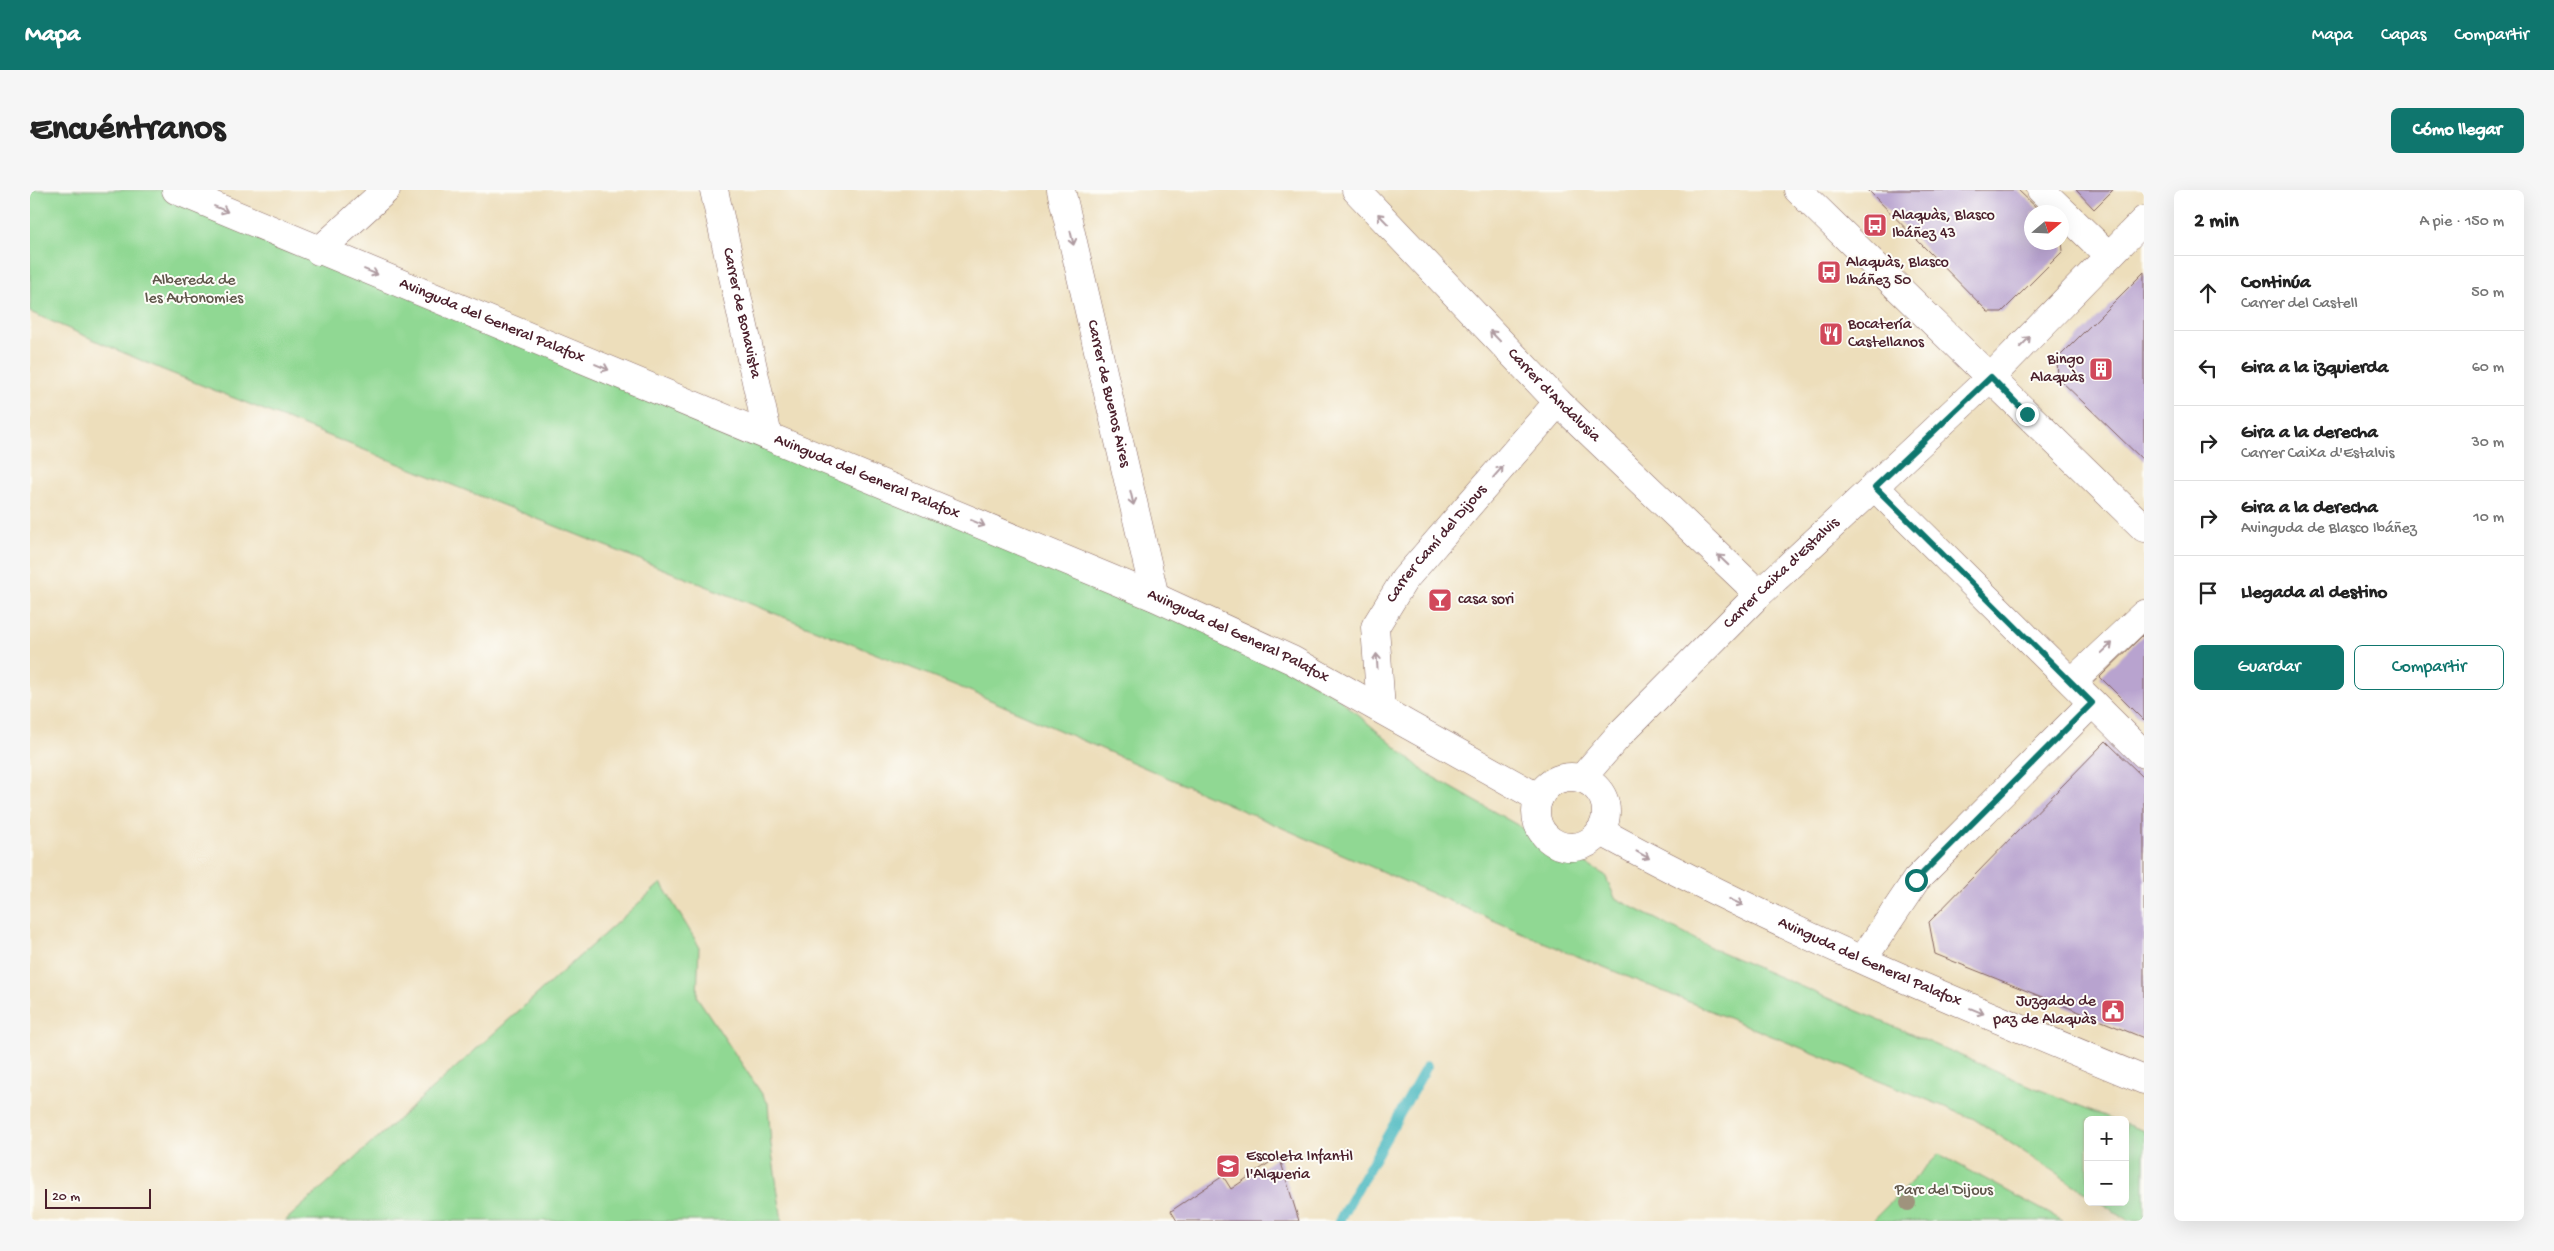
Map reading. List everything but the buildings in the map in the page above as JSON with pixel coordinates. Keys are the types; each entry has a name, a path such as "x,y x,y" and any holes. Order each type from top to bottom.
{"street":[{"name":"Avinguda del General Palafox","path":"176,190 1155,597 1292,660 1539,798"},
{"path":"319,251 386,190"},
{"name":"Carrer de Bonavista","path":"714,190 768,436"},
{"name":"Carrer de Buenos Aires","path":"1061,190 1155,597"},
{"name":"Carrer d'Andalusia","path":"1356,190 1558,402 1759,594"},
{"path":"1798,190 2144,528"},
{"path":"2041,190 2109,256"},
{"name":"Carrer Caixa d'Estalvis","path":"1582,778 1620,734 1759,594 1991,377 2144,220"},
{"name":"Carrer Camí del Dijous","path":"1381,709 1375,627 1404,580 1558,402"},
{"path":"1875,487 2144,754"},
{"path":"2072,682 2144,614"},
{"path":"1863,959 1916,880 2092,703"},
{"path":"1574,777 1582,778 1596,787 1604,800 1606,816 1600,831 1586,843 1577,846 1559,845 1544,834 1539,826 1537,817 1539,798 1549,784 1557,780 1574,777"},
{"name":"Avinguda del General Palafox","path":"1600,831 1692,882 1863,959 1932,993 2144,1080"}],"green space":[{"name":"Albereda de les Autonomies","path":"30,190 176,190 1155,597 1336,696 1426,773 1605,875 1615,898 1712,948 2033,1087 2105,1116 2084,1116 2084,1191 1974,1119 1543,942 972,692 161,369 30,312"},
{"path":"661,883 699,946 697,997 768,1103 771,1145 782,1221 285,1221"},
{"path":"2129,1125 2144,1131 2144,1221 2129,1221 2106,1206 2129,1206"},
{"name":"Parc del Dijous","path":"1939,1154 2063,1221 1872,1221"}],"waterway":[{"path":"1339,1221 1427,1066"}],"place":[{"name":"Alaquàs, Blasco Ibáñez 43","path":"1875,225"},
{"name":"Alaquàs, Blasco Ibáñez 50","path":"1829,272"},
{"name":"Bocatería Castellanos","path":"1831,334"},
{"name":"Bingo Alaquàs","path":"2101,369"},
{"name":"casa sori","path":"1440,600"},
{"name":"Juzgado de paz de Alaquàs","path":"2113,1011"},
{"name":"Escoleta Infantil l'Alqueria","path":"1228,1166"}],"route":[{"path":"1916,880 2092,703 1875,487 1991,377 2027,414"}]}
